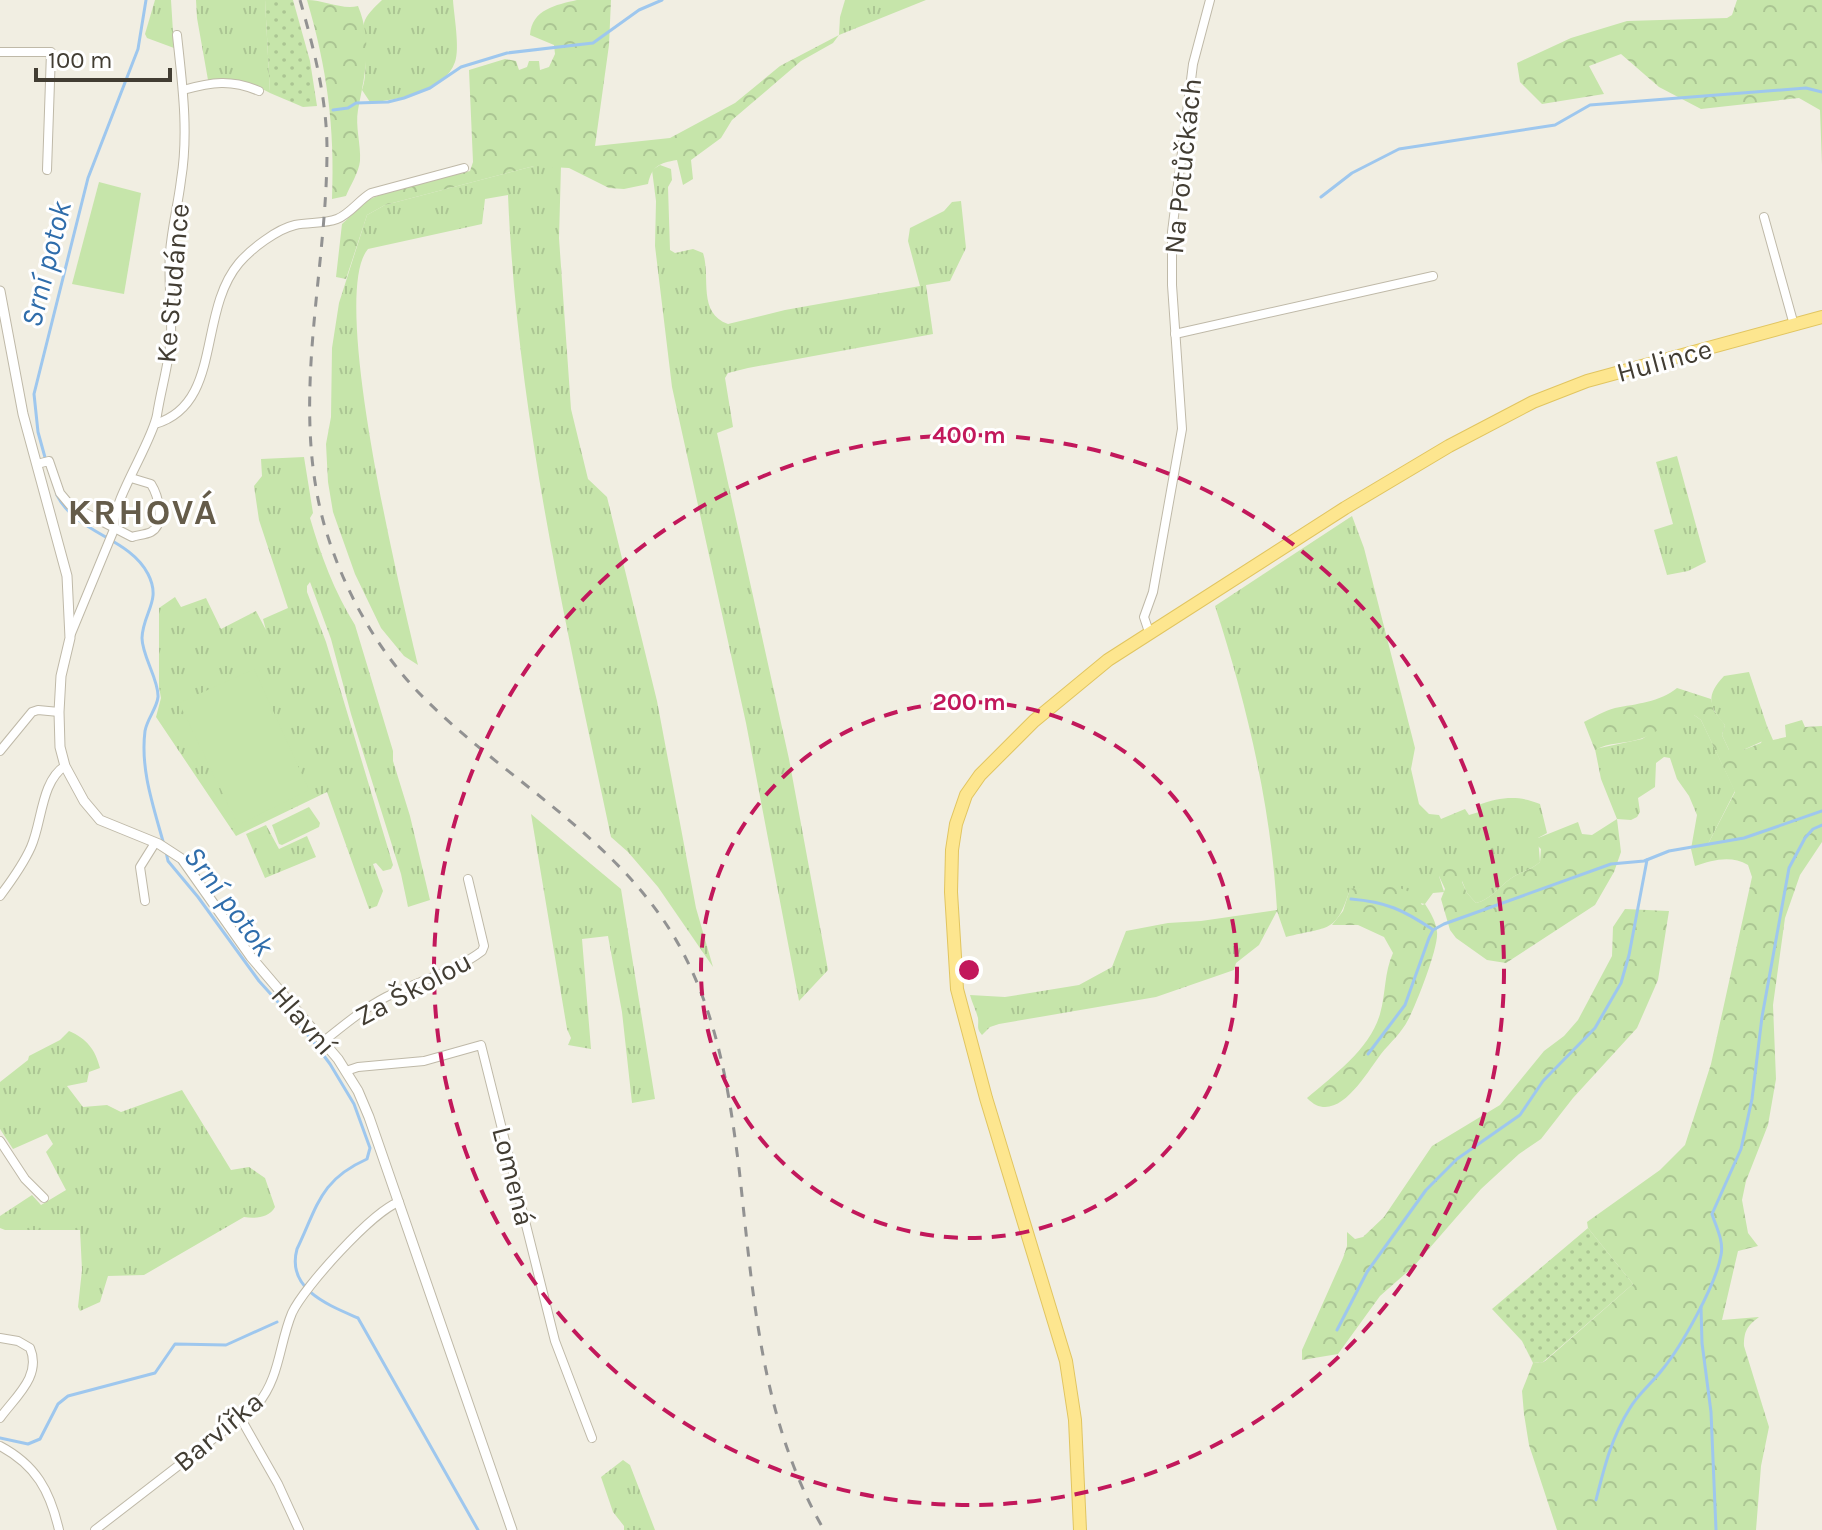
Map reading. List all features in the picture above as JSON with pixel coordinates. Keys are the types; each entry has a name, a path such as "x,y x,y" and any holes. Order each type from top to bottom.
{"main road":[{"name":"Hulince","path":"1080,1530 1074,1407 1066,1361 981,1083 957,989 951,892 952,850 962,804 973,784 1059,698 1149,632 1380,486 1510,412 1587,381 1822,317"}],"street":[{"name":"Na Potůčkách","path":"1149,632 1144,617 1153,592 1182,429 1172,232 1193,64 1210,0"},
{"name":"Ke Studánce","path":"131,478 155,424 170,339 169,265 173,221 182,179 183,90 177,35"},
{"path":"0,52 51,52 47,170"},
{"path":"183,90 223,81 259,91"},
{"path":"155,424 180,414 195,393 219,300 231,274 242,260 291,226 339,219 371,193 464,168"},
{"path":"1764,217 1794,325"},
{"path":"1175,334 1433,276"},
{"name":"Hlavní","path":"0,291 23,414 43,462 65,563 70,638 61,676 59,712 60,747 65,766 84,801 100,820 172,850 182,859 256,963 346,1071 365,1106 512,1530"},
{"path":"43,462 70,505 113,531 132,537 150,532 157,526 159,518 154,488 151,484 131,478 115,511 113,531 70,638"},
{"path":"0,751 32,712 59,712"},
{"path":"0,896 32,845 54,774 65,766"},
{"path":"145,901 140,867 157,843"},
{"name":"Za Školou","path":"324,1041 365,1009 388,996 445,973 482,951 484,946 468,879"},
{"name":"Lomená","path":"346,1071 358,1067 424,1061 481,1045 555,1341 592,1438"},
{"path":"0,1141 25,1179 44,1198"},
{"name":"Barvířka","path":"101,1528 241,1419 267,1393 278,1366 292,1313 306,1291 379,1213 399,1202"},
{"path":"0,1338 18,1341 30,1348 34,1365 28,1380 0,1418"},
{"path":"241,1419 278,1484 299,1530"},
{"path":"0,1446 30,1465 40,1478 50,1497 59,1530"}],"green space":[{"path":"155,0 171,0 174,48 147,38 145,34"},
{"path":"196,0 265,0 270,93 240,81 208,80"},
{"path":"265,0 293,0 310,61 317,106 303,107 270,93"},
{"path":"307,0 358,6 365,33 365,71 357,116 359,165 346,196 332,199 328,98"},
{"path":"382,0 453,0 456,56 450,72 431,87 406,96 370,102 362,90 364,26 368,14"},
{"path":"577,0 611,0 609,45 595,146 670,138 735,103 780,66 839,35 833,43 801,61 732,120 721,138 691,160 693,179 683,185 677,160 657,166 648,184 624,189 609,188 569,168 534,166 385,205 367,215 346,279 336,277 342,224 368,200 387,192 470,171 473,162 469,70 505,59 516,61 519,70 527,67 529,61 539,61 540,70 549,67 555,54 554,45 530,35 532,26 546,10"},
{"path":"845,0 926,0 839,35"},
{"path":"1737,0 1822,0 1822,165 1820,110 1799,98 1701,109 1659,87 1621,54 1589,66 1604,94 1542,104 1520,82 1517,63 1571,38 1627,21 1727,18 1732,15"},
{"path":"660,165 671,169 672,180 668,187 670,250 675,253 693,249 703,253 712,312 728,324 785,310 920,286 908,241 910,228 944,211 952,202 961,201 966,248 950,281 926,285 933,334 748,368 728,373 725,378 733,427 717,433 789,759 828,970 799,1001 746,723 672,387 655,246 656,201 652,170"},
{"path":"534,166 561,166 559,238 571,409 588,479 607,497 657,701 696,908 713,967 658,887 611,837 561,598 533,438 513,276 508,195 485,199 482,224 368,249 358,277 357,324 372,449 418,665 404,656 381,628 355,574 333,512 326,444 331,417 332,348 339,303 367,215 385,205"},
{"path":"99,182 141,193 124,294 72,284"},
{"path":"1677,456 1706,562 1688,571 1667,575 1654,530 1673,524 1656,462"},
{"path":"304,457 313,513 310,518 329,573 355,625 393,751 393,761 430,900 408,907 331,639 310,582 307,592 326,642 393,865 391,869 383,871 376,863 373,864 383,891 377,906 369,909 327,792 236,836 156,717 161,698 159,608 175,597 181,607 206,598 221,629 256,611 266,630 263,619 288,608 259,520 254,486 262,476 261,459"},
{"path":"1352,516 1364,548 1415,748 1411,769 1419,804 1429,814 1439,815 1441,819 1465,809 1469,815 1479,812 1478,805 1502,799 1517,798 1540,804 1547,833 1538,838 1540,862 1476,903 1462,881 1439,876 1444,892 1433,893 1425,904 1350,889 1340,914 1329,926 1286,937 1277,911 1259,945 1236,963 1234,970 1156,997 999,1024 982,1035 970,995 1005,997 1079,985 1112,967 1126,931 1277,910 1269,833 1256,756 1215,606"},
{"path":"254,669 309,790 238,825 179,703"},
{"path":"1749,672 1767,726 1763,741 1743,750 1729,750 1722,735 1725,725 1712,706 1712,695 1724,676"},
{"path":"1677,688 1711,699 1714,711 1725,725 1722,735 1729,750 1743,750 1761,743 1767,726 1773,740 1786,737 1785,725 1802,720 1805,727 1822,726 1822,842 1800,875 1785,918 1773,1005 1776,1079 1768,1125 1746,1181 1742,1200 1748,1233 1758,1246 1738,1251 1722,1320 1759,1317 1747,1329 1744,1346 1769,1427 1761,1466 1756,1530 1557,1530 1529,1445 1522,1391 1533,1363 1544,1362 1633,1284 1588,1228 1587,1222 1660,1170 1685,1145 1711,1064 1752,877 1748,865 1735,860 1715,860 1695,866 1691,849 1708,844 1735,792 1701,720 1694,715 1686,716 1640,739 1595,750 1584,722 1611,709 1655,699"},
{"path":"1683,715 1694,715 1701,720 1735,791 1708,844 1691,849 1697,815 1677,779 1670,758 1664,757 1656,763 1655,787 1638,798 1640,812 1637,817 1617,819 1601,779 1595,749 1642,739"},
{"path":"309,807 320,823 319,827 279,844 272,825"},
{"path":"531,814 621,889 655,1099 632,1103 622,1012 608,936 582,939 591,1049 568,1045 571,1038"},
{"path":"1617,819 1621,852 1614,872 1595,905 1506,963 1487,960 1456,938 1450,930 1441,899 1445,889 1438,867 1448,858 1456,858 1466,872 1462,882 1476,903 1540,862 1541,849 1536,844 1538,838 1578,822 1582,834 1592,835"},
{"path":"266,825 279,849 307,836 316,857 265,878 246,834"},
{"path":"1376,884 1402,889 1414,895 1422,905 1425,904 1433,918 1437,939 1426,976 1403,1029 1350,1094 1329,1107 1318,1106 1307,1098 1360,1050 1380,1014 1393,953 1384,937 1358,925 1332,925 1343,911 1350,889"},
{"path":"1625,909 1669,911 1658,980 1637,1028 1573,1098 1541,1139 1519,1154 1481,1189 1414,1266 1380,1296 1338,1354 1302,1360 1302,1350 1343,1258 1347,1232 1355,1239 1363,1237 1384,1217 1432,1146 1500,1105 1544,1051 1578,1020 1612,956 1613,927"},
{"path":"69,1031 89,1045 100,1068 89,1072 87,1082 67,1086 83,1107 107,1105 121,1112 182,1090 231,1170 249,1167 265,1178 275,1207 265,1216 244,1217 144,1275 108,1276 100,1302 80,1311 80,1230 0,1228 0,1216 32,1195 41,1205 66,1190 46,1152 53,1144 47,1134 13,1149 0,1129 0,1082 29,1056 60,1040"},
{"path":"1588,1228 1633,1284 1543,1362 1533,1363 1522,1341 1492,1309"},
{"path":"623,1460 630,1465 655,1530 624,1530 613,1512 601,1477"}],"waterway":[{"name":"Srní potok","path":"46,461 38,432 34,394 88,178 138,49 146,0"},
{"path":"333,110 348,108 356,103 404,98 430,88 461,67 507,53 593,43 639,10 662,0"},
{"path":"1321,197 1352,173 1399,149 1555,125 1590,105 1806,88 1822,92"},
{"name":"Srní potok","path":"57,495 77,519 116,543 139,562 152,583 153,599 142,638 158,697 145,731 144,760 164,845"},
{"path":"1368,1054 1405,1005 1429,938 1433,930 1444,924 1611,864 1644,861 1669,851 1744,838 1822,811"},
{"path":"1596,1500 1618,1430 1637,1398 1679,1347 1718,1268 1721,1245 1712,1214 1741,1149 1752,1099 1762,1017 1789,868 1805,838 1822,825"},
{"name":"Srní potok","path":"166,852 168,861 259,981 313,1041 354,1104 370,1148 367,1159 339,1176 322,1195 297,1249 295,1263 298,1275 312,1294 358,1318 478,1530"},
{"path":"1337,1330 1367,1272 1426,1190 1457,1159 1520,1115 1543,1081 1595,1028 1621,983 1647,860"},
{"path":"1351,899 1394,908 1432,929"},
{"path":"1701,1307 1702,1343 1711,1412 1716,1530"},
{"path":"0,1438 28,1444 40,1439 58,1404 68,1396 155,1373 175,1344 226,1345 277,1322"}],"railway":[{"path":"300,0 319,74 325,112 325,197 313,337 310,431 314,478 331,547 361,614 403,675 452,724 559,812 626,874 655,908 680,947 704,1000 726,1082 755,1308 773,1399 803,1488 824,1530"}],"district":[{"name":"KRHOVÁ","path":"143,511"}]}
